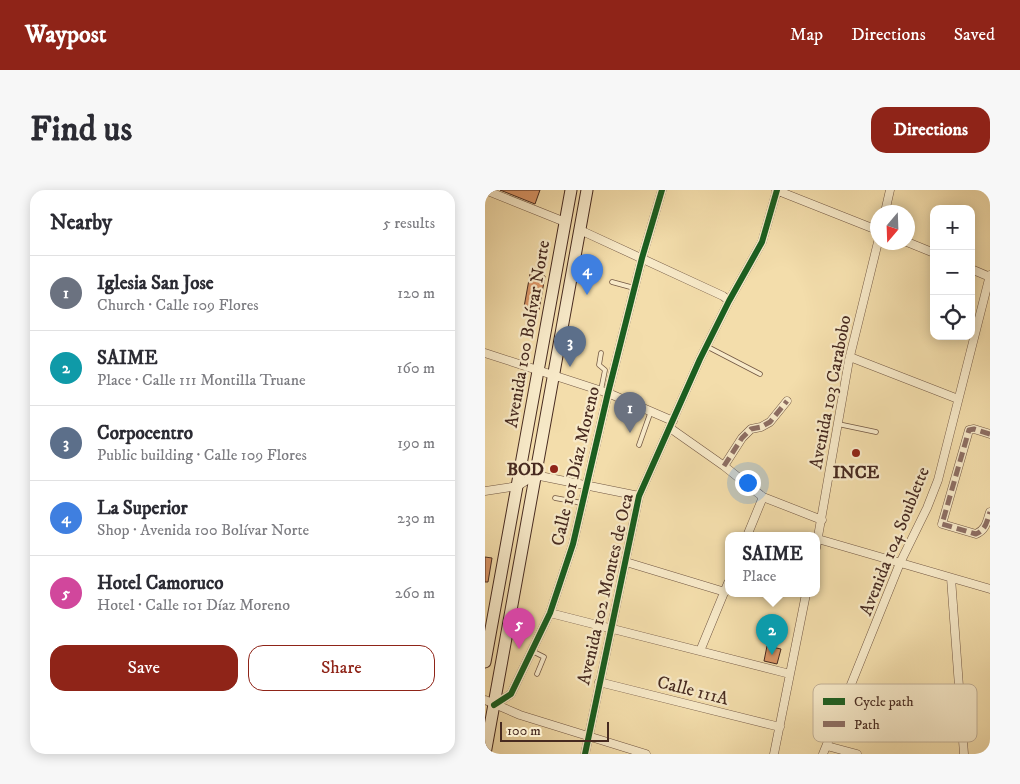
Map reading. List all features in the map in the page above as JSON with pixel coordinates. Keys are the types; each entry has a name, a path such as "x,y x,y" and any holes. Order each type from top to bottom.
{"main road":[{"name":"Avenida 100 Bolívar Norte","path":"485,662 571,190"},
{"name":"Avenida 100 Bolívar Norte","path":"485,754 489,703 535,475 587,190"}],"street":[{"path":"485,190 565,222"},
{"name":"Calle 101 Díaz Moreno","path":"489,703 511,694 550,613 573,544 604,392 661,190"},
{"path":"777,190 870,227"},
{"name":"Avenida 102 Montes de Oca","path":"585,754 639,496 706,346 762,242 777,190"},
{"path":"887,205 891,190"},
{"path":"580,230 723,296 729,301"},
{"path":"915,245 930,251"},
{"name":"Avenida 103 Carabobo","path":"819,532 850,357 877,250"},
{"path":"975,270 990,276"},
{"name":"Avenida 104 Soublette","path":"852,684 900,563 927,508 938,480 990,276"},
{"path":"485,353 604,392 651,411 763,497 822,520"},
{"path":"850,357 958,399"},
{"path":"724,466 742,438 751,430 770,422 787,402"},
{"path":"990,434 969,430 942,524 976,534 981,532 986,526 990,512"},
{"path":"485,491 518,486 535,475 639,496"},
{"path":"749,532 763,497"},
{"path":"820,540 990,589"},
{"path":"626,562 725,592 699,651"},
{"path":"951,578 959,684"},
{"path":"775,754 805,597"},
{"path":"550,613 790,674"},
{"name":"Calle 111A","path":"599,682 780,727"},
{"path":"489,703 588,737 646,754"},
{"name":"Avenida 104 Soublette","path":"823,754 829,742"},
{"path":"827,746 857,754"}],"lane":[{"path":"612,282 634,288"},
{"path":"706,346 760,374"},
{"path":"601,353 599,365 605,370 604,392"},
{"path":"639,444 651,411"},
{"path":"838,424 876,432"},
{"path":"555,498 582,503"},
{"path":"532,651 544,657 537,674"}],"building":[{"path":"500,190 540,190 535,204"},
{"path":"530,274 545,276 539,310 524,307"},
{"path":"485,557 492,558 488,582 485,582"},
{"path":"767,646 781,649 777,664 764,661"}],"marked path":[{"path":"724,466 742,438 751,429 761,427 770,422 787,401"},
{"path":"990,434 974,429 969,430 942,524 976,534 984,528 990,512"}],"cycle path":[{"path":"494,705 511,694 550,613 573,544 608,393 642,258 662,190"},
{"path":"585,754 639,496 700,359 729,301 762,242 777,190"}],"place":[{"name":"La Superior","path":"587,295"},
{"name":"Corpocentro","path":"570,367"},
{"name":"Iglesia San Jose","path":"630,433"},
{"name":"INCE","path":"856,453"},
{"name":"BOD","path":"554,469"},
{"name":"Hotel Camoruco","path":"519,649"},
{"name":"SAIME","path":"772,655"}]}
